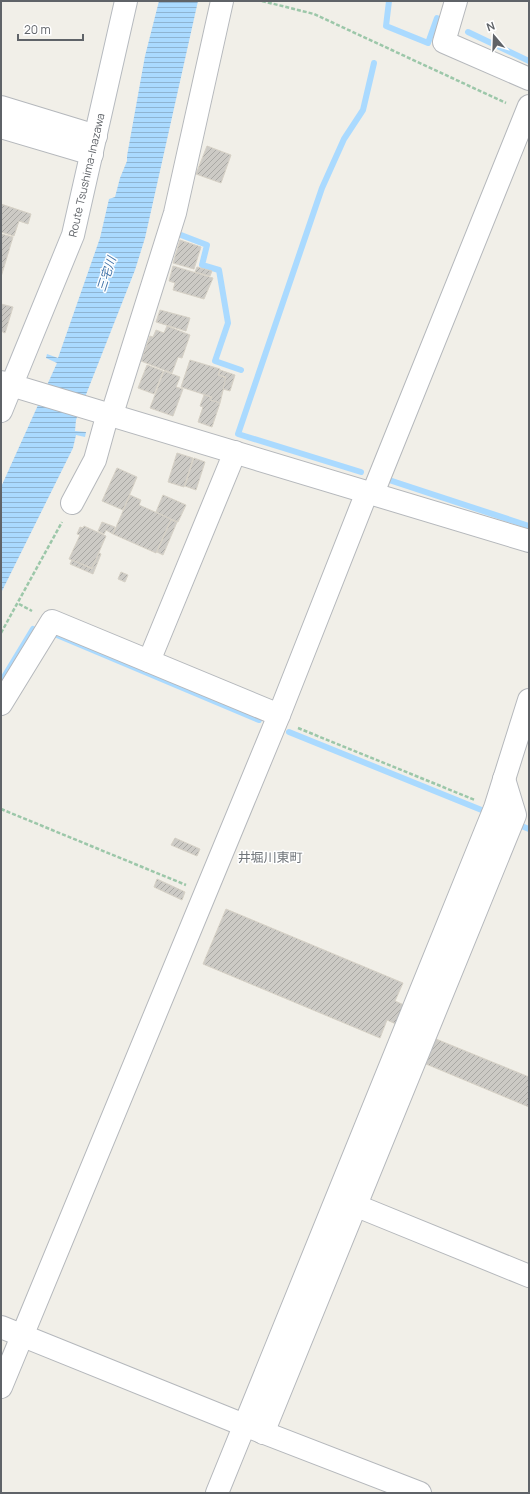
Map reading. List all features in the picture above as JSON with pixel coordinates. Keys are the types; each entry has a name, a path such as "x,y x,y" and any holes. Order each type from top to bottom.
{"street":[{"name":"Route Tsushima-Inazawa","path":"1,411 6,384 73,235 126,1"},
{"path":"72,504 95,460 108,413 175,213 222,1"},
{"path":"456,1 444,42 529,79"},
{"path":"1,107 94,145"},
{"path":"1,1387 370,492 522,140 528,109"},
{"path":"1,127 94,145"},
{"path":"6,384 108,413 529,541"},
{"path":"149,661 235,452"},
{"path":"1,704 52,621 149,661 278,718"},
{"path":"253,1429 371,1111 495,808 529,700"},
{"path":"217,1493 253,1429 357,1206 515,815 504,779"},
{"path":"371,1111 392,1119"},
{"path":"357,1206 529,1276"},
{"path":"1,1327 253,1429 420,1493"}],"path":[{"path":"262,1 314,14 528,109"},
{"path":"1,633 19,604 72,504"},
{"path":"278,718 495,808"},
{"path":"1,810 205,893"}],"water":[{"name":"三宅川","path":"159,1 198,1 145,238 135,270 76,420 75,431 86,432 85,437 76,435 73,448 1,593 1,487 57,363 46,358 47,354 58,358 100,238 109,199 115,197 120,178 127,161 145,56"}],"building":[{"path":"207,146 231,155 221,183 196,174"},
{"path":"1,204 31,214 28,224 19,221 14,236 1,232"},
{"path":"1,234 13,237 1,277"},
{"path":"180,240 201,247 194,269 173,263"},
{"path":"173,266 213,278 204,299 173,290 175,283 169,281"},
{"path":"197,267 212,271 210,276 195,272"},
{"path":"1,304 13,307 5,333 1,331"},
{"path":"160,310 190,318 186,331 156,322"},
{"path":"167,326 190,335 182,358 178,357 172,373 141,361 150,336 153,337 156,330 164,333"},
{"path":"190,360 220,369 218,375 226,378 220,403 210,400 212,397 181,387"},
{"path":"147,365 163,371 154,394 138,388"},
{"path":"220,370 235,375 230,391 223,389 226,377 219,375"},
{"path":"164,371 180,377 176,387 183,389 173,416 150,408"},
{"path":"204,395 211,397 210,400 220,403 212,427 198,422 203,407 200,406"},
{"path":"177,453 193,458 184,487 168,482"},
{"path":"194,458 205,462 196,490 185,486"},
{"path":"117,468 137,477 123,510 102,501"},
{"path":"130,495 141,500 139,505 171,519 156,553 113,534"},
{"path":"163,495 186,505 178,522 156,512"},
{"path":"171,520 177,522 163,555 157,552"},
{"path":"102,522 115,527 113,534 106,530 104,534 98,531"},
{"path":"84,526 106,536 92,568 69,559 80,535 77,534 80,527 83,528"},
{"path":"99,553 101,554 93,574 70,564 72,560 92,569"},
{"path":"121,572 128,575 125,582 118,579"},
{"path":"175,838 200,849 197,856 171,845"},
{"path":"157,879 185,892 182,900 154,887"},
{"path":"226,909 403,983 395,1001 404,1005 396,1024 387,1020 380,1038 203,964"},
{"path":"436,1039 529,1077 529,1107 426,1064"}],"waterway":[{"path":"389,1 386,26 428,43 437,18"},
{"path":"468,32 529,61"},
{"path":"361,472 238,434 322,188 344,139 363,110 374,63"},
{"path":"181,235 207,245 202,265 219,270 228,323 215,361 241,370"},
{"path":"389,480 529,526"},
{"path":"1,682 33,629"},
{"path":"57,635 259,720"},
{"path":"289,732 484,811"},
{"path":"519,825 529,829"}],"district":[{"name":"井堀川東町","path":"270,857"}]}
